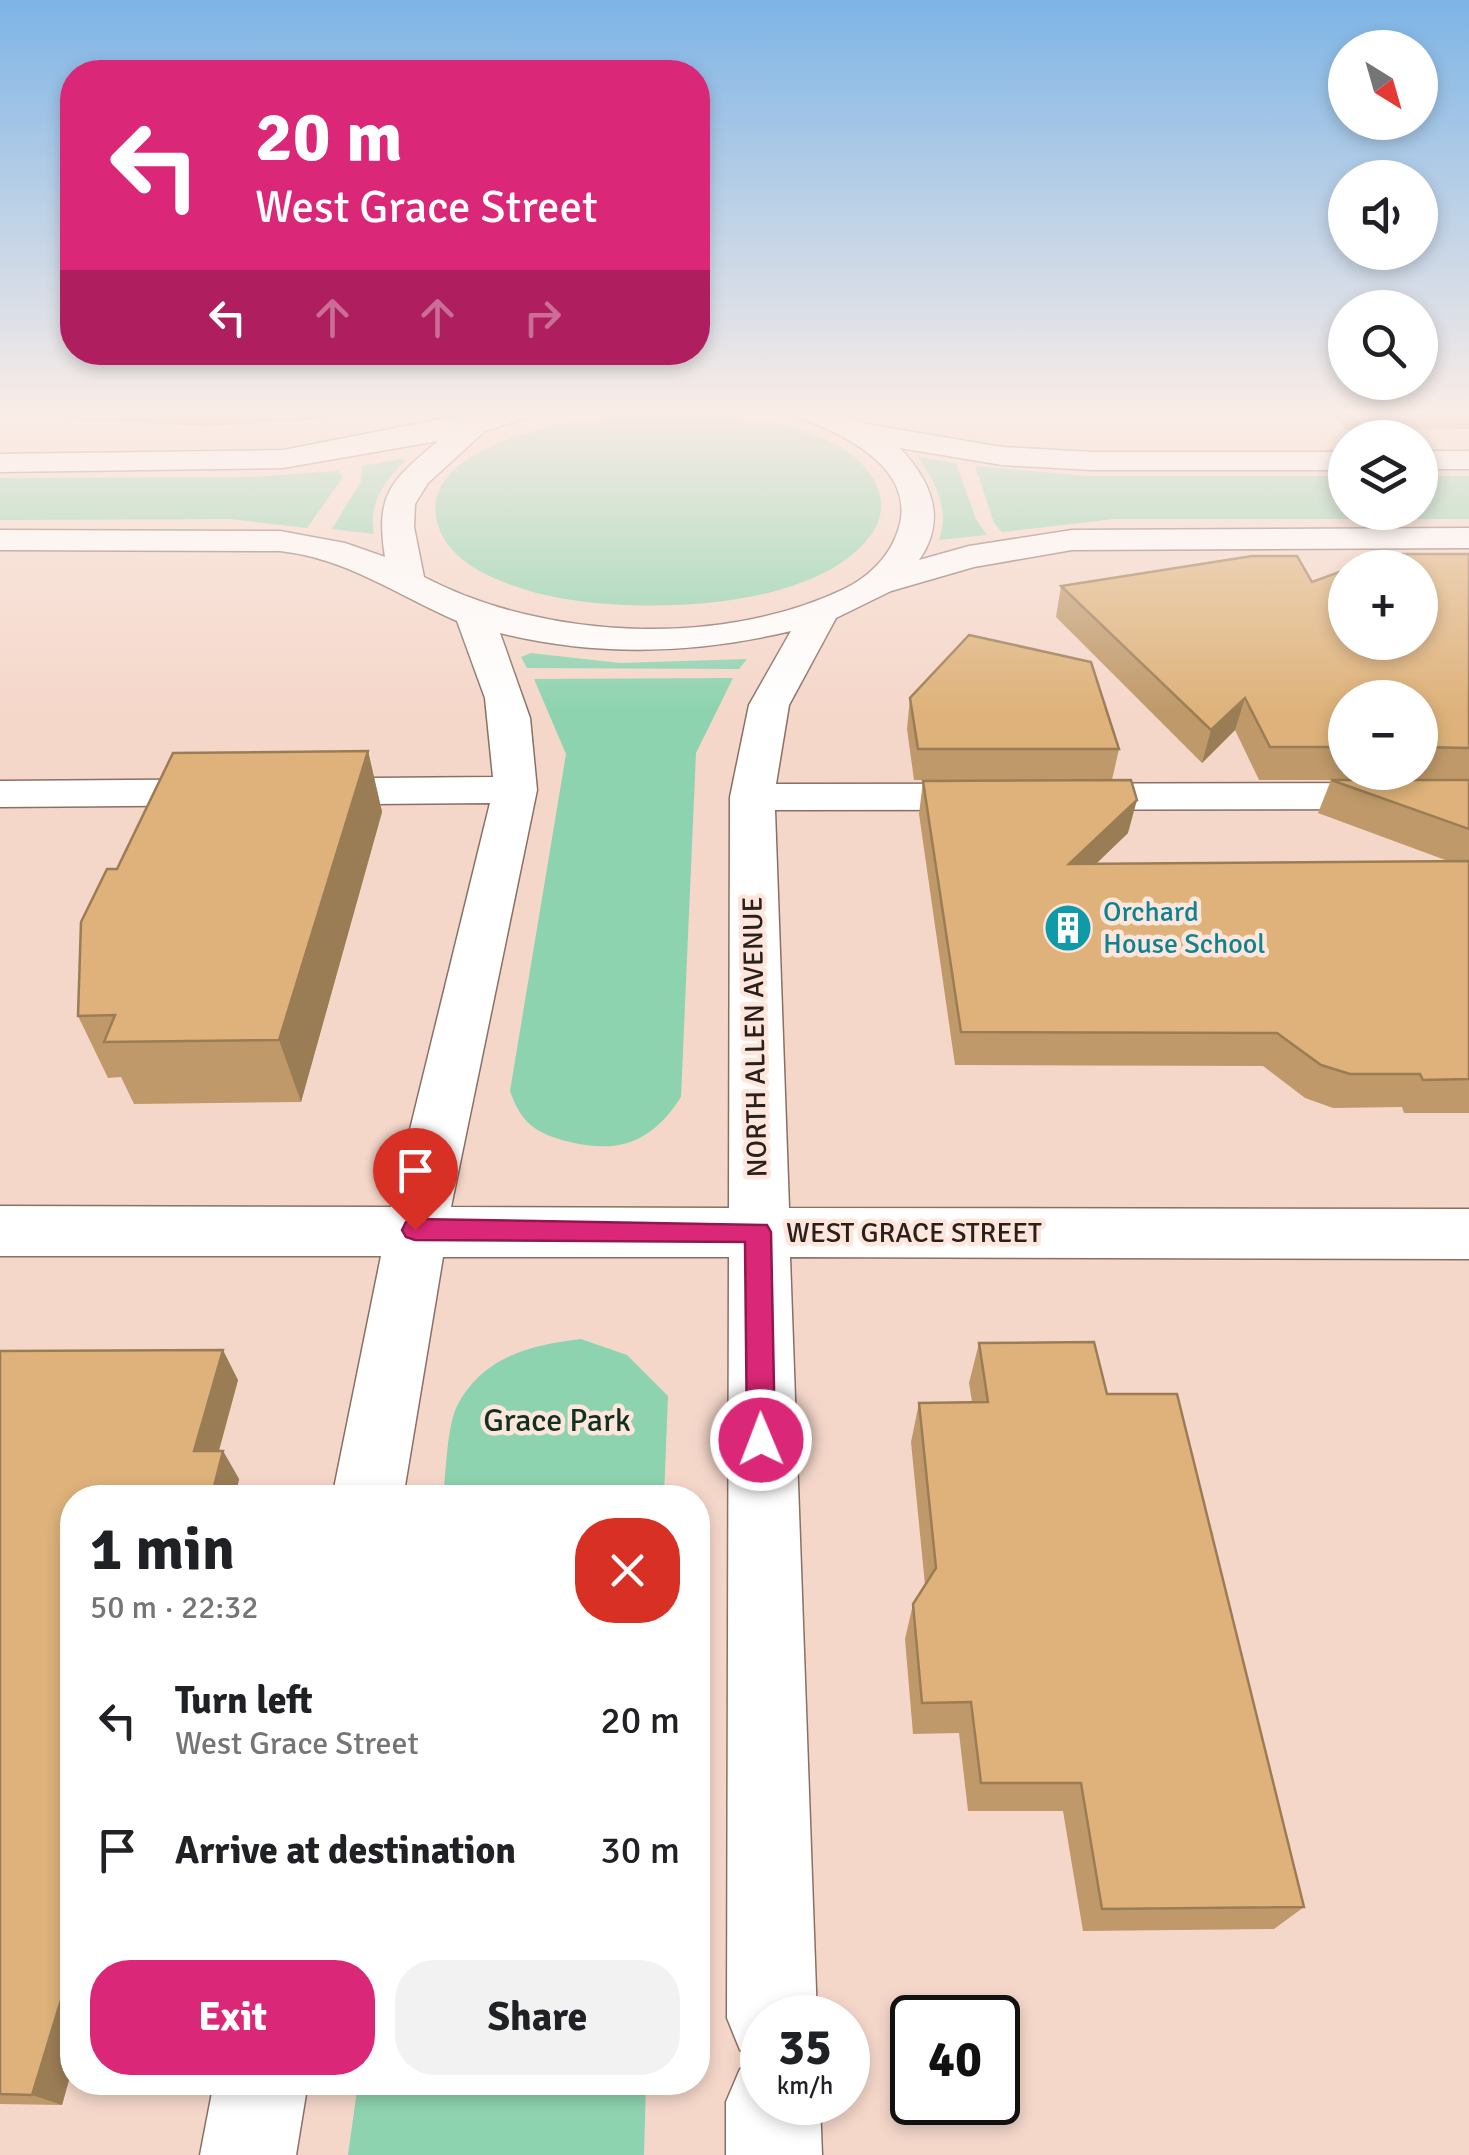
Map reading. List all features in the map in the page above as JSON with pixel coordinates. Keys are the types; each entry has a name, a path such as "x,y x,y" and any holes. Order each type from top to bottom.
{"street":[{"path":"398,510 406,578"},
{"path":"880,583 908,550 921,519 919,510"},
{"path":"0,540 260,540 331,549 406,578 472,613 552,632 644,639 738,632 820,612 880,583 970,557 1072,540 1469,538"},
{"name":"NORTH ALLEN AVENUE","path":"772,1995 752,797 769,705 820,612"},
{"path":"368,1485 415,1230 515,790 515,736 503,680 472,613"},
{"path":"0,794 515,790"},
{"path":"752,797 1469,796"},
{"name":"WEST GRACE STREET","path":"0,1231 1469,1234"},
{"path":"248,2155 260,2095"},
{"path":"773,2125 774,2155"}],"green space":[{"path":"0,510 320,510 307,528 229,519 0,520"},
{"path":"344,510 374,510 374,534 332,529"},
{"path":"437,510 881,510 871,535 844,561 807,580 764,594 667,605 577,601 526,590 495,579 466,562 444,539"},
{"path":"942,510 973,510 987,535 939,540"},
{"path":"990,510 1328,510 1328,519 1115,519 1002,532"},
{"path":"1438,510 1469,510 1469,519 1438,519"},
{"path":"531,653 620,663 747,659 739,669 527,668 521,657"},
{"path":"733,678 696,753 681,1097 658,1125 619,1145 588,1145 548,1135 531,1126 510,1091 566,754 534,679"},
{"name":"Grace Park","path":"581,1339 627,1355 668,1396 664,1485 444,1485 451,1425 468,1389 494,1364 544,1345"},
{"path":"356,2095 646,2095 644,2155 348,2155"}],"building":[{"path":"1438,554 1469,554 1469,748 1438,747 1438,680 1328,680 1328,747 1270,747 1245,698 1211,730 1061,586 1252,556 1297,556 1312,582 1328,576 1328,660 1438,660"},
{"path":"969,635 1091,662 1119,749 918,749 910,698"},
{"path":"368,751 279,1040 104,1042 115,1015 78,1016 81,922 107,869 117,869 173,753"},
{"path":"1131,780 1137,800 1069,864 1469,861 1469,1079 1350,1074 1321,1065 1277,1033 961,1032 923,781"},
{"path":"1438,780 1469,780 1469,829 1359,790 1438,790"},
{"path":"1094,1342 1107,1394 1177,1394 1304,1907 1102,1909 1081,1783 981,1783 971,1702 922,1703 913,1604 936,1568 919,1403 988,1402 979,1343"},
{"path":"223,1350 194,1451 223,1451 214,1485 60,1485 60,2003 32,2095 0,2094 0,1351"}],"place":[{"name":"Orchard House School","path":"1068,928"}],"route":[{"path":"415,1230 758,1232 761,1440"}]}
